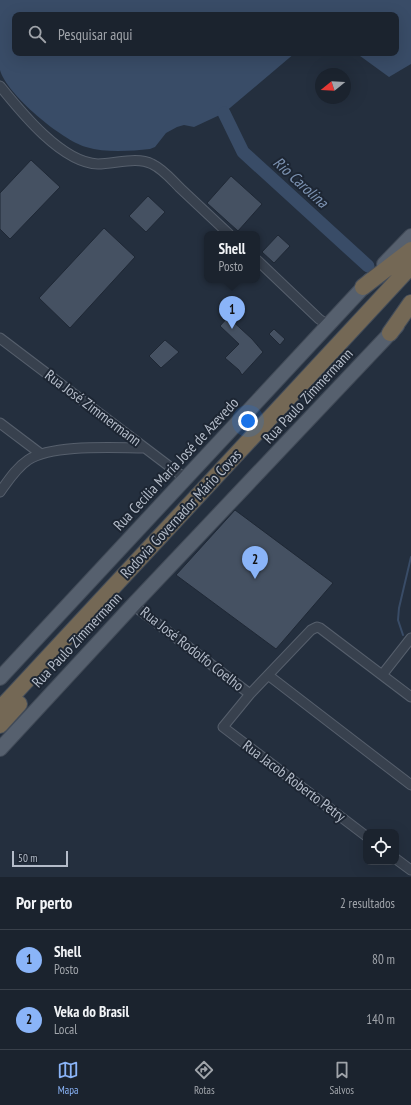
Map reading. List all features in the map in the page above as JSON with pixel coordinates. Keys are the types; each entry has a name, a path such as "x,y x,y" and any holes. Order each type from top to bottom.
{"highway":[{"path":"363,287 411,250"},
{"name":"Rodovia Governador Mário Covas","path":"0,709 411,266"},
{"name":"Rodovia Governador Mário Covas","path":"0,725 411,282"},
{"path":"390,333 411,303"}],"main road":[{"name":"Rua Cecília Maria José de Azevedo","path":"0,678 411,236"},
{"name":"Rua Paulo Zimmermann","path":"0,749 134,604 411,311"}],"street":[{"path":"0,86 32,124 52,142 78,159 90,163 139,160 152,164 164,173 226,231"},
{"path":"260,263 319,319 328,325"},
{"name":"Rua José Zimmermann","path":"0,338 186,479"},
{"path":"0,423 41,454"},
{"path":"0,492 13,474 23,464 41,454 74,449 144,448"},
{"name":"Rua José Rodolfo Coelho","path":"134,604 250,694"},
{"path":"250,694 311,630 317,627 411,697"},
{"path":"382,675 411,638"},
{"path":"268,675 411,785"},
{"name":"Rua Jacob Roberto Petry","path":"250,694 223,726 363,834"},
{"path":"399,861 411,870"}],"water":[{"path":"0,0 411,0 411,64 389,77 360,56 399,56 399,12 12,12 12,56 291,56 224,113 194,127 184,125 177,127 166,133 155,147 150,149 110,151 94,149 76,143 63,136 24,104 13,92 0,70"}],"building":[{"path":"31,160 60,187 10,239 0,229 0,193"},
{"path":"231,176 262,204 238,231 207,203"},
{"path":"148,196 165,212 146,232 129,216"},
{"path":"104,228 135,257 70,328 39,298"},
{"path":"278,235 290,246 274,263 262,252"},
{"path":"228,317 252,339 263,352 242,375 239,370 225,358 239,344 220,326"},
{"path":"274,329 285,339 280,345 269,334"},
{"path":"165,340 179,352 161,368 149,356"},
{"path":"235,510 333,583 276,649 176,575"}],"waterway":[{"name":"Rio Carolina","path":"224,113 243,152 368,266"},
{"path":"403,635 398,620 399,608 411,557"}],"place":[{"name":"Shell","path":"232,329"},
{"name":"Veka do Brasil","path":"255,579"}]}
